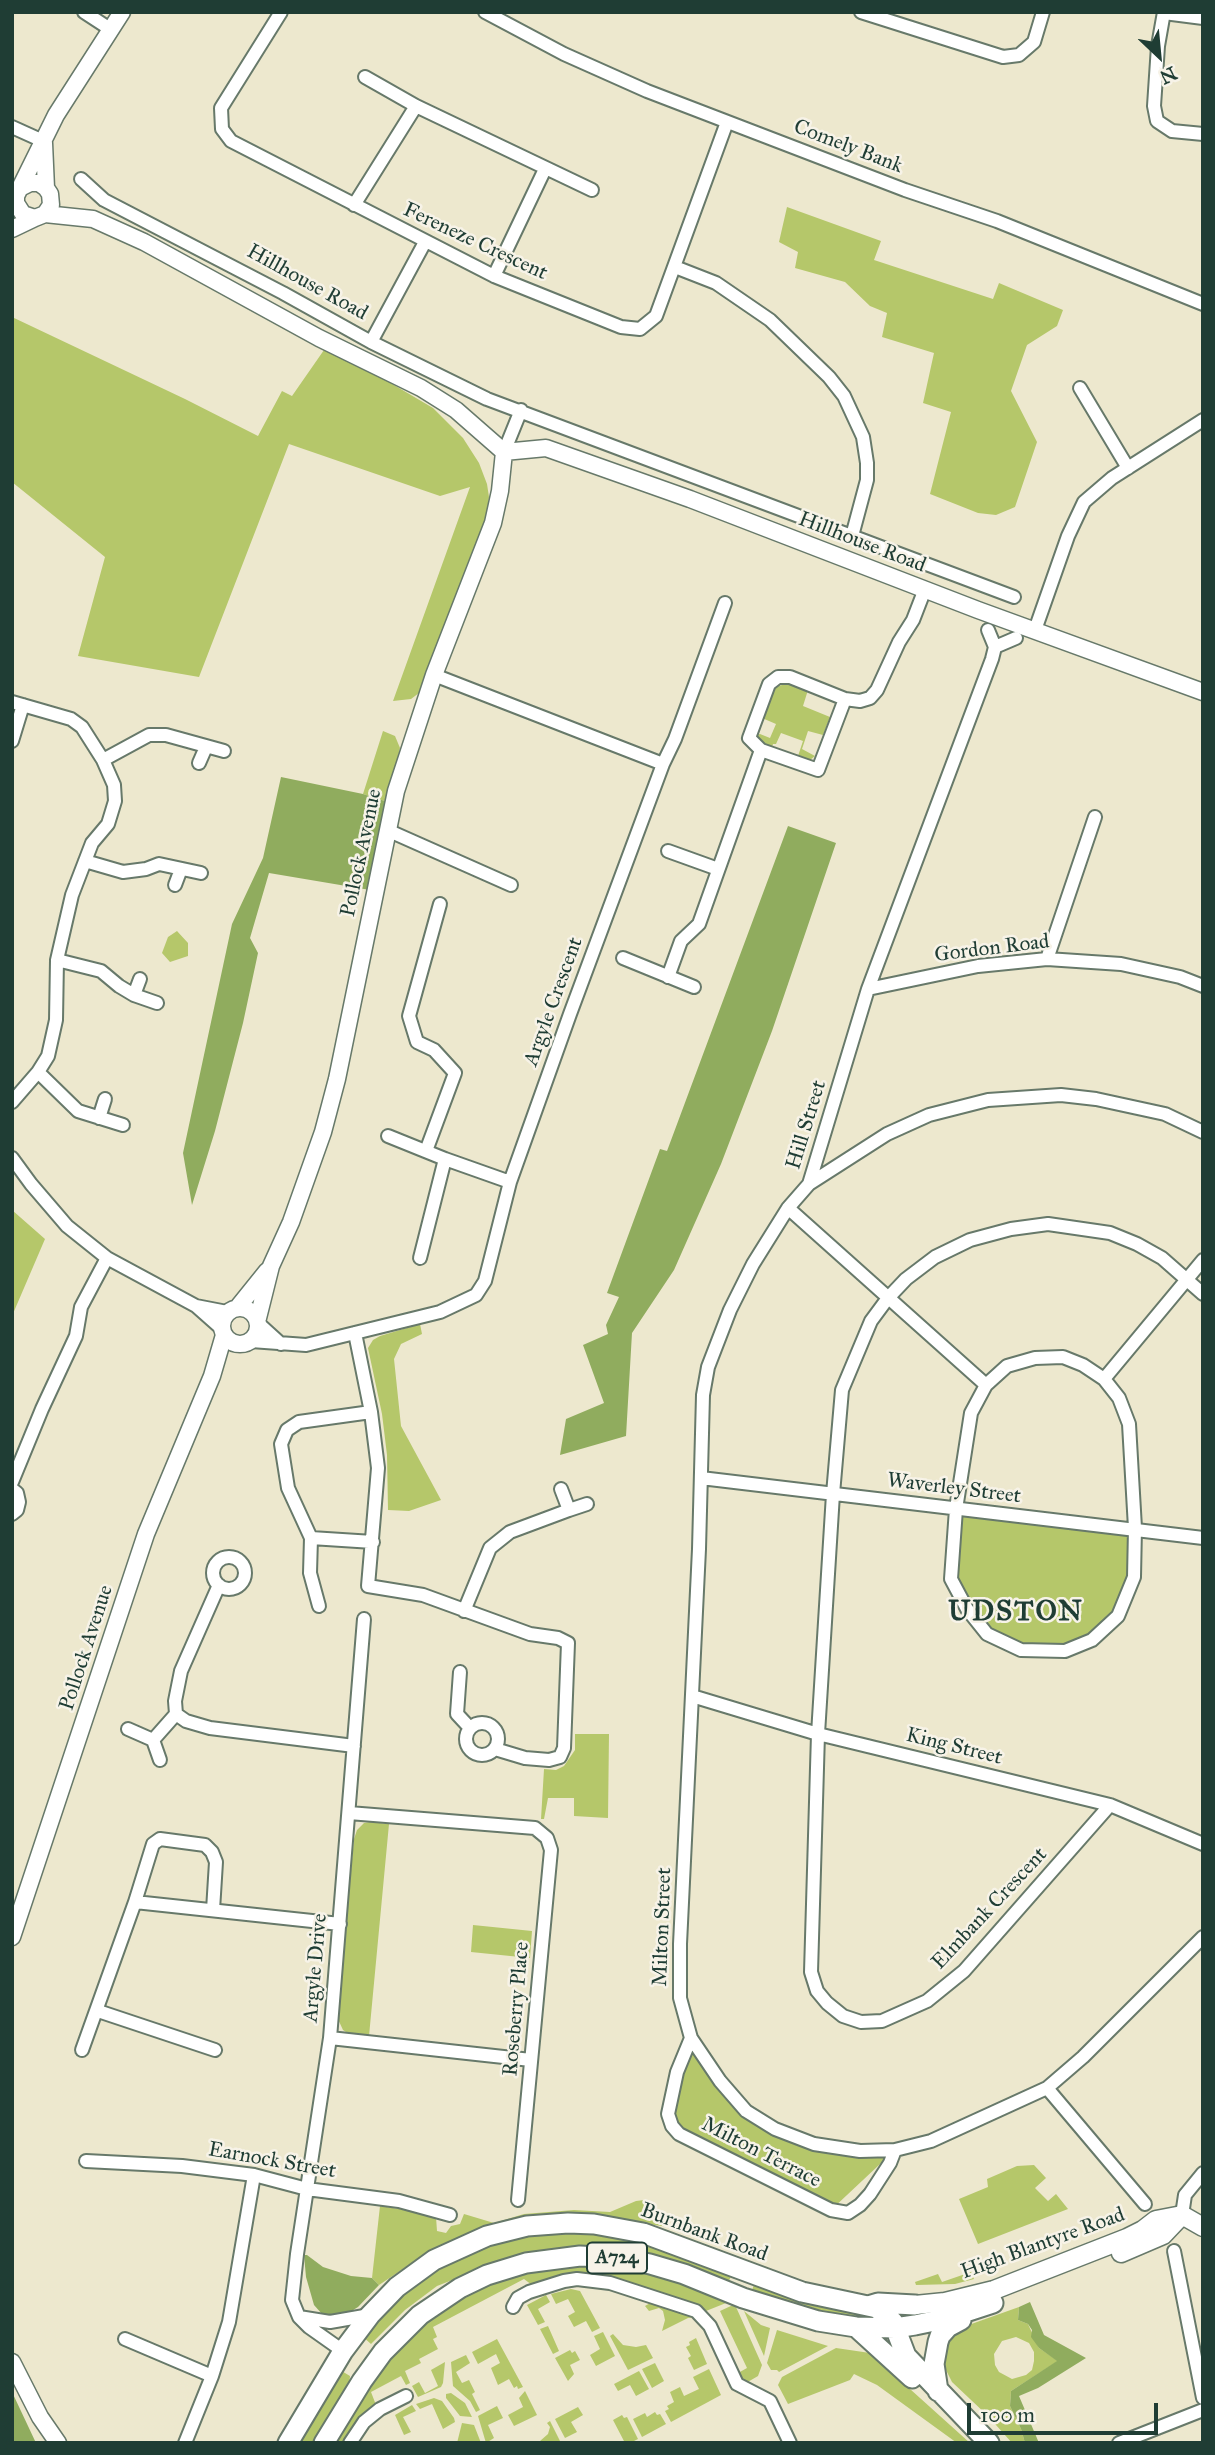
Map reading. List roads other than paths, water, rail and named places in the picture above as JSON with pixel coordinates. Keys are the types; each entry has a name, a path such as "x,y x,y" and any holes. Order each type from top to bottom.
{"main road":[{"path":"1182,2215 1203,2227"},
{"name":"High Blantyre Road","path":"993,2303 1163,2235 1182,2215"},
{"name":"High Blantyre Road","path":"915,2305 958,2299 994,2290 1127,2238 1156,2220 1182,2215"},
{"name":"Burnbank Road","path":"288,2443 343,2351 370,2315 397,2287 418,2271 471,2242 507,2230 568,2223 594,2224 643,2233 802,2292 882,2311 890,2318 895,2328"},
{"name":"A724","path":"324,2443 383,2353 420,2315 460,2288 487,2276 526,2263 580,2256 620,2258 650,2264 684,2274 743,2298 818,2321 856,2328 915,2380 938,2391"},
{"path":"867,2306 878,2303 915,2305"},
{"path":"856,2328 895,2328 944,2319 993,2303"},
{"path":"938,2391 935,2355 940,2336 948,2327 993,2303"},
{"path":"895,2328 903,2314 915,2305"},
{"name":"A724","path":"895,2328 906,2356 989,2443"},
{"path":"343,2351 358,2354 383,2353"},
{"path":"343,2351 355,2370 353,2395"}],"street":[{"path":"84,12 110,29"},
{"path":"40,216 23,214 16,203 17,194 55,115 122,12"},
{"name":"Fereneze Crescent","path":"281,12 223,103 220,116 222,129 231,141 494,276 621,327 640,329 656,316 727,122"},
{"name":"Comely Bank","path":"485,12 564,54 646,91 905,190 997,222 1203,304"},
{"path":"861,12 1003,57 1019,55 1034,42 1043,12"},
{"path":"1203,18 1164,13 1158,46 1154,106 1157,121 1172,131 1203,134"},
{"path":"365,77 416,106 592,190"},
{"path":"354,205 416,106"},
{"path":"12,127 44,141"},
{"path":"12,229 40,216 51,205 44,141"},
{"path":"494,276 545,169"},
{"name":"Hillhouse Road","path":"81,179 104,200 371,342 487,399 1014,597"},
{"path":"17,194 30,183 39,183 48,191"},
{"name":"Hillhouse Road","path":"48,191 72,215"},
{"name":"Hillhouse Road","path":"40,216 72,215 93,219 144,242 319,338 421,388 456,410 504,452 546,448 690,499 1203,692"},
{"path":"371,342 425,242"},
{"path":"675,267 716,283 770,320 829,377 844,396 863,437 867,463 867,480 852,536"},
{"path":"1080,388 1128,468"},
{"path":"504,452 521,410"},
{"path":"1035,630 1068,536 1084,502 1112,478 1203,420"},
{"name":"Pollock Avenue","path":"258,1321 271,1266 296,1209 323,1132 337,1079 387,830 409,750 434,676 493,523 504,452"},
{"path":"845,699 818,770 761,750 749,738 773,680 778,677 790,677 845,699 860,701 870,698 877,690 899,642 914,620 925,589"},
{"name":"Argyle Crescent","path":"248,1342 306,1345 440,1312 476,1296 485,1281 510,1182 574,1002 725,603"},
{"path":"988,630 995,648 1016,638"},
{"name":"Hill Street","path":"692,1696 703,1395 708,1367 730,1310 752,1264 788,1208 809,1184 868,989 995,648"},
{"path":"434,676 663,764"},
{"path":"12,741 18,704 71,719 82,727 103,760 114,785 115,801 108,824 92,843 72,895 57,960 58,987 53,1040 48,1056 12,1102"},
{"path":"103,760 149,735 166,735 224,751"},
{"path":"199,763 206,747"},
{"path":"668,978 681,942 699,923 761,750"},
{"path":"1047,959 1095,817"},
{"path":"387,830 511,885"},
{"path":"668,851 718,869"},
{"path":"85,861 123,872 159,864 201,873"},
{"path":"176,885 181,869"},
{"path":"426,1151 455,1073 435,1050 417,1042 409,1016 440,904"},
{"path":"623,958 694,987"},
{"name":"Gordon Road","path":"868,989 978,966 1047,959 1121,964 1180,977 1203,986"},
{"path":"57,960 101,971 134,995 157,1003"},
{"path":"134,995 140,979"},
{"path":"38,1072 78,1111 123,1125"},
{"path":"809,1184 887,1134 929,1115 988,1100 1061,1095 1096,1099 1165,1114 1203,1132"},
{"path":"99,1118 105,1099"},
{"path":"388,1136 510,1182"},
{"path":"12,1158 66,1226 107,1258 196,1306 230,1341 238,1344 248,1342 257,1334 258,1321"},
{"path":"420,1258 445,1159"},
{"path":"788,1208 986,1385"},
{"name":"Elmbank Crescent","path":"1110,1805 964,1971 927,2001 882,2021 861,2022 843,2016 817,1991 811,1972 818,1734 833,1494 842,1390 871,1321 906,1279 935,1257 970,1240 1011,1229 1048,1224 1110,1233 1162,1258 1203,1294"},
{"path":"12,1482 76,1336 81,1307 107,1258"},
{"path":"1104,1379 1203,1260"},
{"name":"Pollock Avenue","path":"232,1310 271,1266"},
{"path":"196,1306 253,1312 281,1345"},
{"path":"223,1332 223,1317 232,1310"},
{"name":"Pollock Avenue","path":"12,1937 146,1534 212,1376 223,1332"},
{"path":"355,1333 371,1412 378,1468 368,1586 423,1595 530,1634 558,1638 568,1643 564,1748 560,1757 549,1760 525,1758 495,1749"},
{"name":"Pollock Avenue","path":"212,1376 248,1342"},
{"path":"1063,1357 1083,1365 1104,1379 1119,1398 1129,1423 1135,1528 1134,1577 1118,1616 1092,1640 1065,1651 1021,1650 987,1634 967,1609 951,1579 956,1509 971,1413 986,1385 1007,1366 1035,1358 1063,1357"},
{"path":"318,1606 310,1573 311,1538 288,1488 281,1444 287,1430 299,1422 371,1412"},
{"name":"Waverley Street","path":"701,1478 1203,1538"},
{"path":"12,1489 17,1493 19,1502 17,1510 12,1514"},
{"path":"561,1489 569,1510"},
{"path":"464,1611 489,1548 510,1532 587,1504"},
{"path":"311,1538 373,1542"},
{"path":"153,1740 176,1714 175,1701 181,1671 219,1585"},
{"name":"Argyle Drive","path":"299,2317 292,2300 293,2282 330,2038 364,1619"},
{"path":"460,1672 457,1714 470,1728"},
{"name":"King Street","path":"692,1696 818,1734 1110,1805 1203,1844"},
{"name":"Milton Street","path":"692,1696 680,1944 680,1998 691,2038 720,2081 746,2111 775,2129 814,2144 860,2151 895,2150 931,2141 1046,2088 1083,2057 1203,1937"},
{"path":"176,1714 186,1721 210,1728 354,1746"},
{"path":"482,1723 492,1726 498,1739 495,1749 486,1755 470,1750 466,1740 470,1728 482,1723"},
{"path":"128,1729 153,1740 160,1759"},
{"name":"Roseberry Place","path":"349,1813 535,1828 548,1838 551,1850 518,2200"},
{"path":"82,2050 98,2011 153,1844 160,1839 205,1845 212,1852 216,1862 213,1910"},
{"path":"135,1902 340,1924"},
{"path":"98,2011 209,2048 208,2033"},
{"path":"330,2038 531,2060"},
{"name":"Milton Terrace","path":"691,2038 677,2072 668,2114 672,2126 679,2134 831,2210 848,2213 860,2205 870,2193 890,2163 895,2150"},
{"path":"1046,2088 1145,2204"},
{"name":"Earnock Street","path":"86,2161 183,2165 254,2175 307,2189 399,2201 450,2215"},
{"path":"1182,2215 1185,2195 1203,2173"},
{"path":"186,2443 229,2322 254,2175"},
{"path":"1174,2251 1203,2398"},
{"path":"513,2307 518,2298 529,2292 564,2281 590,2280 644,2293 696,2311 710,2326 737,2384 770,2401 790,2443"},
{"path":"299,2317 330,2322 370,2315"},
{"path":"299,2317 343,2351"},
{"path":"125,2339 212,2376"},
{"path":"12,2362 40,2417 58,2443"},
{"path":"350,2443 364,2422 380,2409 406,2396"},
{"path":"1119,2443 1203,2410"}],"district":[{"name":"UDSTON","path":"1016,1613"}]}
